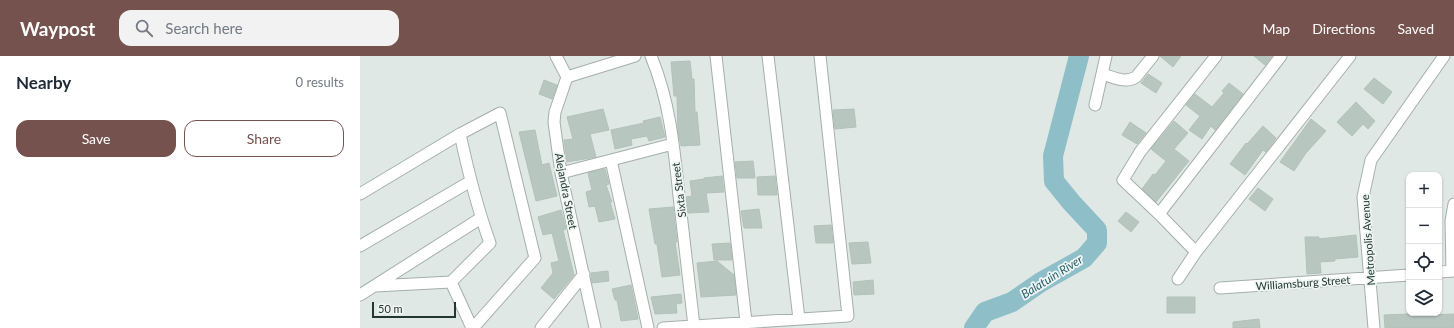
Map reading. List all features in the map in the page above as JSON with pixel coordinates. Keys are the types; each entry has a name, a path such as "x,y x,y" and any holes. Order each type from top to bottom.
{"street":[{"path":"556,56 567,77 635,56"},
{"name":"Sixta Street","path":"651,56 661,81 667,105 673,144 694,326"},
{"path":"716,56 746,322"},
{"path":"768,56 799,319"},
{"path":"663,328 848,316 820,56"},
{"path":"1095,105 1106,56"},
{"path":"1102,74 1123,80 1133,79 1153,56"},
{"path":"1196,252 1123,180 1140,152 1216,56"},
{"path":"1159,214 1281,56"},
{"path":"1178,278 1196,252 1350,56"},
{"name":"Metropolis Avenue","path":"1374,328 1363,196 1371,160 1444,56"},
{"name":"Alejandra Street","path":"567,77 555,112 554,122 561,174 595,328"},
{"path":"360,194 460,134 500,113 535,258 472,328 451,282"},
{"path":"375,286 451,282 490,242 481,218 460,134"},
{"path":"561,174 673,144"},
{"path":"611,160 648,328"},
{"path":"360,246 471,180"},
{"path":"1442,272 1453,271 1451,221 1454,204"},
{"path":"360,295 481,218"},
{"path":"541,328 584,274"},
{"name":"Williamsburg Street","path":"1220,288 1406,275"}],"building":[{"path":"1160,56 1181,56 1173,67"},
{"path":"1254,56 1272,56 1265,65"},
{"path":"690,61 692,79 694,79 695,112 697,112 700,145 681,146 678,131 677,96 674,96 671,62"},
{"path":"1148,74 1162,83 1156,93 1141,83"},
{"path":"1374,78 1392,92 1383,104 1364,89"},
{"path":"544,80 557,85 552,99 539,94"},
{"path":"1229,83 1243,94 1215,130 1211,126 1202,139 1189,130 1200,116 1186,105 1195,94 1212,107 1224,93 1222,91"},
{"path":"1356,102 1375,121 1368,129 1363,124 1352,136 1337,122"},
{"path":"603,109 609,130 590,134 596,157 567,162 564,140 573,139 567,117"},
{"path":"854,109 856,127 835,129 833,110"},
{"path":"660,117 665,137 649,141 647,136 631,139 632,145 615,149 611,130 644,123 643,121"},
{"path":"1311,119 1326,131 1306,153 1294,171 1280,162"},
{"path":"1174,121 1188,133 1174,149 1189,161 1156,202 1142,189 1153,174 1155,175 1166,161 1151,149"},
{"path":"1130,122 1146,133 1137,144 1122,135"},
{"path":"1263,126 1276,138 1266,152 1263,150 1245,175 1230,164 1246,143 1247,144"},
{"path":"535,130 542,165 549,163 557,196 536,201 519,132"},
{"path":"753,161 755,178 737,178 735,162"},
{"path":"605,169 609,184 606,185 612,202 610,202 615,219 599,222 595,206 589,207 586,192 592,190 588,173"},
{"path":"722,176 724,192 706,193 709,212 688,213 686,197 692,196 690,181"},
{"path":"775,176 777,195 758,195 757,177"},
{"path":"1258,188 1273,199 1265,211 1249,199"},
{"path":"673,207 677,242 675,242 680,275 662,277 657,244 655,244 649,209"},
{"path":"759,209 762,228 744,228 741,211"},
{"path":"561,210 566,229 563,230 574,275 554,299 541,288 553,273 551,263 559,261 552,233 543,235 538,217"},
{"path":"1126,212 1139,222 1131,232 1118,221"},
{"path":"831,225 833,243 816,243 814,226"},
{"path":"1356,235 1358,257 1320,262 1321,273 1307,274 1305,237 1319,237 1319,239"},
{"path":"868,242 871,263 852,264 849,243"},
{"path":"730,243 732,260 714,260 712,244"},
{"path":"717,261 734,275 736,295 701,297 697,263"},
{"path":"608,271 609,281 592,283 591,273"},
{"path":"873,280 874,294 854,295 853,282"},
{"path":"631,285 638,319 621,321 617,300 615,300 612,289"},
{"path":"681,294 682,303 676,304 677,313 655,314 651,297"},
{"path":"1167,297 1195,297 1195,313 1167,313"},
{"path":"1406,314 1406,316 1442,316 1442,315 1454,314 1454,328 1385,328 1384,315"},
{"path":"1259,319 1260,328 1233,328 1233,322"}],"waterway":[{"name":"Balatuin River","path":"974,328 985,312 1012,302 1041,282 1084,258 1097,243 1097,230 1054,181 1053,156 1079,56"}]}
